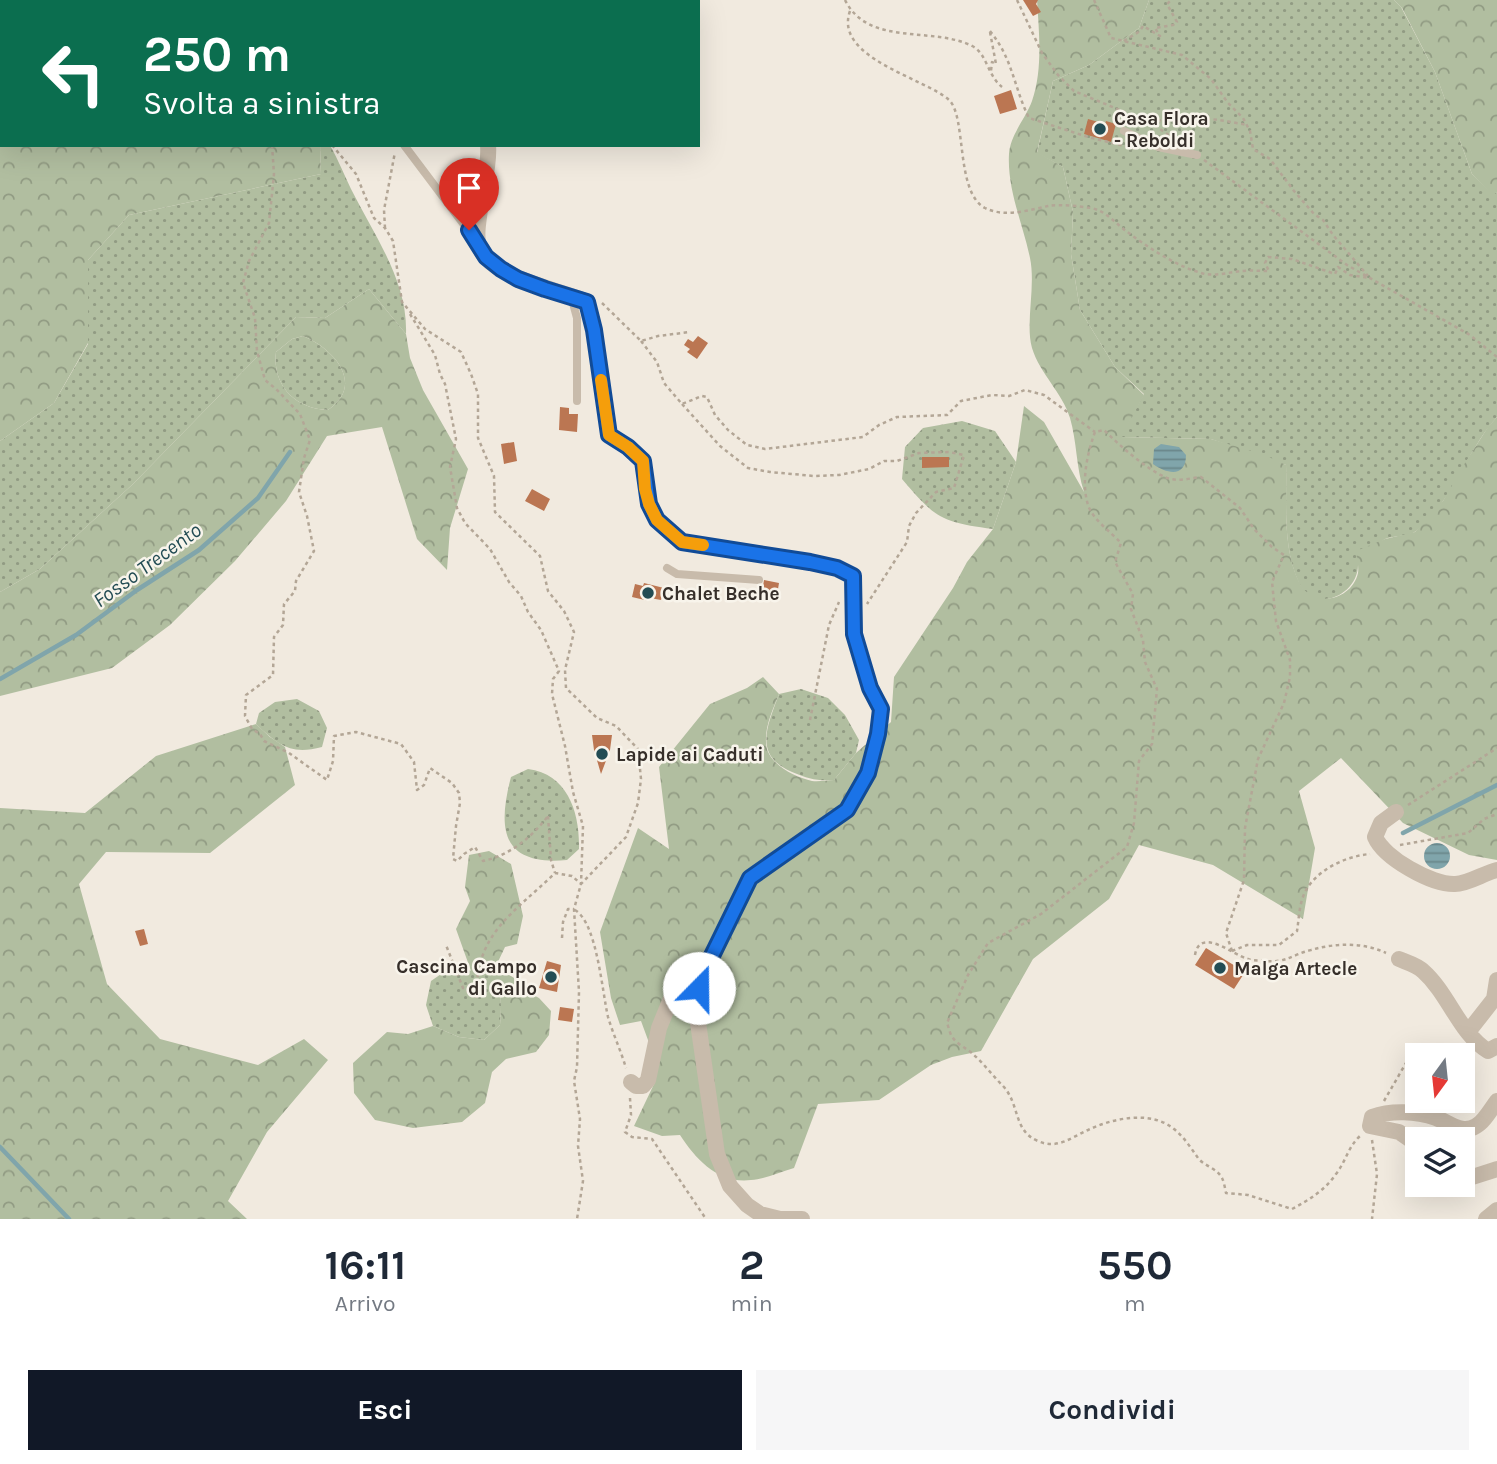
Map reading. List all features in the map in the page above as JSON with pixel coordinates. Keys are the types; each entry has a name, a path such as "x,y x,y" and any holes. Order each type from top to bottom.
{"street":[{"path":"488,147 477,243 486,257 518,279 587,302 594,330 609,435 643,461 647,496 657,520 682,542 837,568 853,576 858,616 854,634 870,688 881,709 868,773 847,810 750,878 703,974 695,1002 717,1154 730,1186 747,1205 760,1214 781,1219 802,1219"},
{"path":"1396,811 1381,824 1375,837 1378,845 1435,882 1457,885 1497,870"},
{"path":"1398,958 1422,969 1441,991 1475,1043 1488,1051 1497,1046"},
{"path":"631,1082 636,1086 643,1086 648,1080 659,1028 672,996 703,974"},
{"path":"1468,1032 1494,999 1497,980"},
{"path":"1371,1122 1385,1112 1416,1114 1436,1118 1466,1130 1477,1126 1497,1101"},
{"path":"1371,1122 1405,1136"},
{"path":"1475,1176 1497,1169"},
{"path":"1486,1219 1497,1210"}],"lane":[{"path":"1124,131 1158,147 1197,155"},
{"path":"405,147 477,243"},
{"path":"577,298 577,401"},
{"path":"667,568 677,574 759,580"}],"path":[{"path":"845,0 850,11 866,23 913,36 938,35 975,48 982,55 990,74 1002,87"},
{"path":"1017,0 1042,53 1074,91 1151,123 1176,140"},
{"path":"1094,0 1111,38 1182,55 1211,79 1247,125 1253,149 1270,159 1294,191 1310,206 1314,214 1323,220 1370,278"},
{"path":"1125,41 1143,26 1160,36 1155,28 1174,25 1177,22 1167,4 1171,0"},
{"path":"850,11 847,20 849,30 862,49 886,68 930,87 951,101 957,118 962,157 970,188 983,207 1000,212 1029,211 1051,205 1093,208 1113,218 1123,229 1169,259 1206,274 1269,271 1265,263 1268,257 1293,259 1335,274 1338,267 1350,275 1370,278"},
{"path":"990,74 992,62 996,64 990,31 1002,47 1029,118 1113,144"},
{"path":"1151,123 1166,117 1184,120 1197,117 1247,125"},
{"path":"272,147 274,174 269,223 259,238 243,283 255,317 257,351 265,380 300,414 310,440 304,458 299,492 314,551 296,581 295,591 284,604 283,625 274,637 273,675 246,695 245,716 252,729 260,734 264,741 289,752 327,780 333,761 334,736 356,732 401,744 414,762 417,790 424,785 430,768 452,783 459,793 453,859 457,861 475,847 483,862 509,853 533,835 548,816 551,860 555,873"},
{"path":"335,147 356,174 374,218 385,228 393,242 402,302 435,355 446,384 456,439 450,467 457,508 465,523 490,550 509,582 521,596 541,630 559,671 553,679 551,694 583,826 581,884 574,909 579,992 577,1067 574,1081 580,1119 579,1155 583,1181 577,1219"},
{"path":"385,228 384,210 395,151"},
{"path":"1197,155 1347,265 1470,335 1497,357"},
{"path":"577,298 598,300 604,304 641,341 657,362 664,383 682,404 720,446 748,468 814,476 839,475 869,469 884,461 897,461 919,453 949,452 964,455 954,488 936,492 916,513 909,526 907,542 858,616 842,609 838,600 824,648 810,720"},
{"path":"402,302 425,329 461,352 471,374 478,394 478,438 494,477 495,512 540,556 548,591 564,611 574,632 565,670 566,688 597,718 616,726 638,749 638,803 626,837 581,884"},
{"path":"641,341 690,332"},
{"path":"682,404 702,396 707,397 715,415 728,430 747,445 765,449 863,437 878,425 897,417 947,415 961,401 1009,396 1025,390 1044,395 1095,432 1104,430 1119,445 1168,478 1181,480 1201,477 1240,508 1254,529 1284,555 1272,582 1276,621 1290,660 1290,677 1284,703 1258,759 1245,828 1244,880 1226,933 1232,951"},
{"path":"1095,432 1089,449 1086,475 1088,506 1121,543 1115,562 1133,594 1131,609 1143,640 1145,662 1157,689 1152,744 1139,761 1134,823 1127,847 1109,863 1041,914 988,943 968,975 947,1023 952,1038 975,1055 1006,1090 1016,1106 1017,1121 1026,1135 1041,1143 1052,1144 1069,1140 1106,1122 1130,1118 1155,1120 1172,1127 1182,1135 1202,1163 1216,1171 1223,1179 1226,1193 1248,1195 1292,1209 1325,1188 1337,1173 1351,1144 1371,1122 1405,1064"},
{"path":"1396,811 1497,748"},
{"path":"1232,951 1247,945 1279,945 1297,931 1305,892 1318,875 1360,855 1387,852 1420,840 1468,833 1485,819 1497,814"},
{"path":"555,873 572,876 581,884"},
{"path":"446,945 463,988 477,999 476,980 489,940 500,923 555,873"},
{"path":"562,938 563,922 568,909 574,909 582,914 592,938 608,1015 631,1082 631,1115 625,1132 632,1137 652,1139 706,1219"},
{"path":"1195,955 1201,943 1209,941 1248,959 1279,963 1310,950 1349,944 1377,949 1398,958"},
{"path":"1371,1122 1377,1174 1372,1219"}],"green space":[{"path":"1037,0 1149,0 1139,28 1089,65 1053,81 1037,152 1063,167 1073,212 1071,254 1080,310 1115,367 1144,395 1121,437 1211,439 1265,455 1286,465 1290,556 1300,584 1306,592 1323,599 1341,595 1354,582 1358,573 1356,551 1385,539 1415,532 1443,501 1488,427 1497,417 1497,860 1469,855 1403,823 1341,758 1299,791 1315,848 1303,919 1213,865 1139,845 1109,899 1033,959 981,1051 931,1065 879,1100 818,1104 794,1168 756,1179 729,1178 701,1161 680,1135 662,1136 634,1126 655,1082 648,1040 641,1021 620,1025 611,998 600,932 638,828 669,849 659,767 710,704 747,688 763,677 779,694 767,730 767,750 782,768 812,781 834,780 856,753 891,722 894,677 953,588 967,562 993,529 1016,462 1024,406 1044,422 1084,492 1070,418 1032,348 1032,269 1010,181 1010,147 1032,101 1038,77"},
{"path":"1149,0 1394,0 1401,7 1435,72 1472,174 1493,194 1497,192 1497,417 1429,519 1413,533 1385,539 1378,544 1358,564 1351,585 1334,597 1315,598 1306,593 1299,583 1290,554 1286,525 1286,465 1211,439 1120,437 1144,394 1115,367 1080,310 1071,254 1073,212 1063,167 1037,153 1053,81 1089,65 1139,28"},
{"path":"1394,0 1497,0 1497,192 1493,195 1472,174 1435,72 1402,8"},
{"path":"0,147 320,147 321,174 129,215 88,260 88,343 54,403 0,441"},
{"path":"320,147 331,147 396,277 405,314 406,334 369,289 325,318 296,317 133,484 40,569 0,592 0,441 54,403 88,344 88,260 129,215 321,174"},
{"path":"369,289 406,334 410,358 423,390 468,469 450,528 447,570 417,539 382,427 327,436 286,501 235,561 170,625 112,668 0,696 0,592 40,569 133,484 296,317 325,318","holes":["303,336 334,358 345,378 339,400 328,410 316,409 296,400 282,385 278,375 276,352 292,339"]},
{"path":"303,336 325,349 334,358 345,378 339,400 328,410 316,409 296,400 282,385 278,375 276,352 292,339"},
{"path":"962,421 995,431 1016,462 993,529 950,521 932,511 902,479 905,447 923,428"},
{"path":"801,689 828,698 845,715 859,740 856,753 834,780 813,779 792,772 780,765 768,749 766,739 770,718 779,694"},
{"path":"297,699 319,711 327,728 322,747 302,750 286,747 256,724 259,713 275,702"},
{"path":"256,724 285,747 295,785 210,853 106,852 79,884 107,984 160,1039 258,1065 304,1039 328,1060 267,1132 228,1201 247,1219 0,1219 0,808 85,813 156,756"},
{"path":"528,769 542,772 553,779 569,797 577,822 579,849 567,860 529,857 509,841 505,828 505,813 511,777"},
{"path":"489,851 511,864 523,916 517,944 505,947 496,966 514,978 522,989 539,998 551,1011 549,1035 536,1052 506,1059 492,1072 485,1103 462,1122 413,1128 375,1120 354,1093 353,1063 387,1032 408,1034 433,1026 459,1037 484,1040 500,1025 499,989 490,977 471,971 456,929 470,901 465,887 469,855"},
{"path":"463,969 486,974 499,989 500,1025 484,1040 459,1037 433,1026 426,1005 431,981 444,972"}],"water":[{"path":"1161,444 1179,447 1186,455 1183,468 1170,472 1153,464 1154,449"},
{"path":"1437,843 1446,847 1450,856 1446,865 1437,869 1428,865 1424,856 1428,847"}],"building":[{"path":"1023,0 1038,0 1036,4 1041,12 1033,16"},
{"path":"1011,90 1017,109 1000,114 994,96"},
{"name":"Casa Flora - Reboldi","path":"1088,119 1116,124 1111,142 1084,134"},
{"path":"698,336 708,343 697,359 687,352 690,349 684,345 688,339 693,342"},
{"path":"560,407 569,408 569,414 578,414 577,432 559,430"},
{"path":"514,442 517,461 504,464 501,444"},
{"path":"922,457 949,457 949,467 922,468"},
{"path":"532,489 550,499 544,511 525,501"},
{"path":"764,580 779,583 777,595 762,593"},
{"name":"Chalet Beche","path":"644,583 664,588 661,600 650,598 649,601 632,597 635,584 643,586"},
{"path":"592,735 612,735 610,750 601,774 594,750"},
{"path":"144,929 148,944 140,946 135,931"},
{"name":"Malga Artecle","path":"1206,948 1245,972 1234,989 1195,965"},
{"name":"Cascina Campo di Gallo","path":"547,961 561,965 557,992 539,988"},
{"path":"560,1007 574,1009 572,1022 558,1020"}],"waterway":[{"name":"Fosso Trecento","path":"0,679 76,635 137,590 199,550 258,498 290,452"},
{"path":"1403,833 1497,785"},
{"path":"0,1147 69,1219"}],"slow traffic":[{"path":"601,380 609,435 643,461 645,489 657,520 682,542 703,545"}],"place":[{"name":"Casa Flora - Reboldi","path":"1100,129"},
{"name":"Chalet Beche","path":"648,593"},
{"name":"Lapide ai Caduti","path":"602,754"},
{"name":"Malga Artecle","path":"1220,968"},
{"name":"Cascina Campo di Gallo","path":"551,977"}],"route":[{"path":"469,230 486,257 501,269 518,279 587,302 594,330 609,435 643,461 645,489 657,520 682,542 810,562 837,568 853,576 854,634 870,688 881,709 868,773 847,810 750,878 703,974 699,988"}]}
